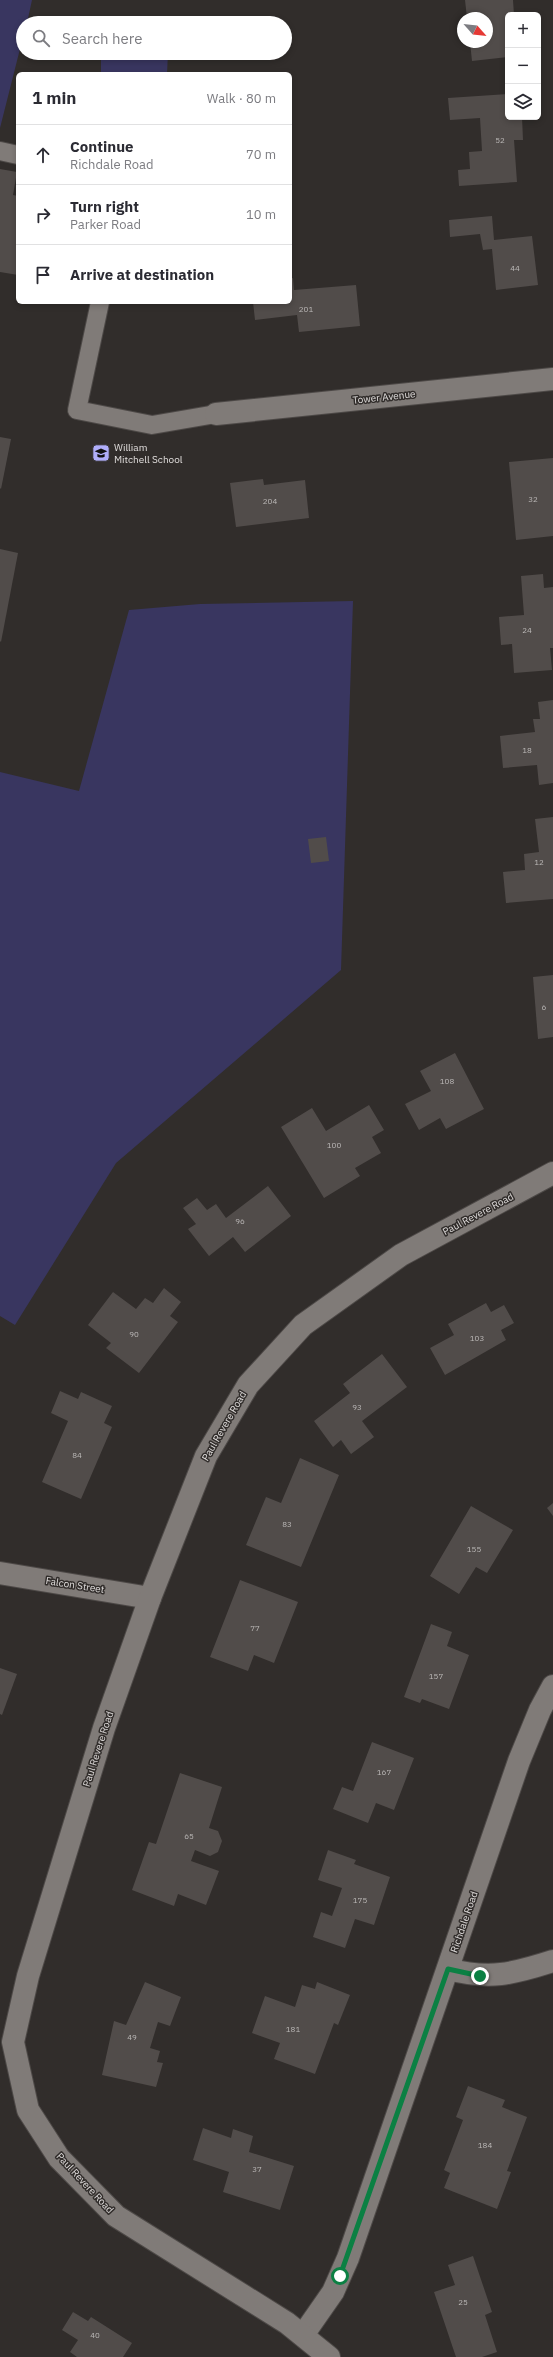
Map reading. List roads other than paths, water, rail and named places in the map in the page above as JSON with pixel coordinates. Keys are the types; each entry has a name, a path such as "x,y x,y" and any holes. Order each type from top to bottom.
{"street":[{"name":"Tower Avenue","path":"216,414 553,379"},
{"name":"Paul Revere Road","path":"329,2357 303,2335 271,2312 116,2216 59,2158 28,2110 13,2042 28,1976 97,1750 150,1598 206,1456 248,1385 303,1325 401,1255 553,1173"},
{"name":"Falcon Street","path":"0,1573 150,1598"},
{"name":"Richdale Road","path":"303,2335 333,2292 348,2258 519,1761 540,1710 553,1686"},
{"path":"448,1969 480,1976 498,1976 516,1973 553,1961"}],"lane":[{"path":"0,151 16,155"},
{"path":"100,304 77,410 152,425 216,414"}],"place":[{"name":"William Mitchell School","path":"101,453"}]}
